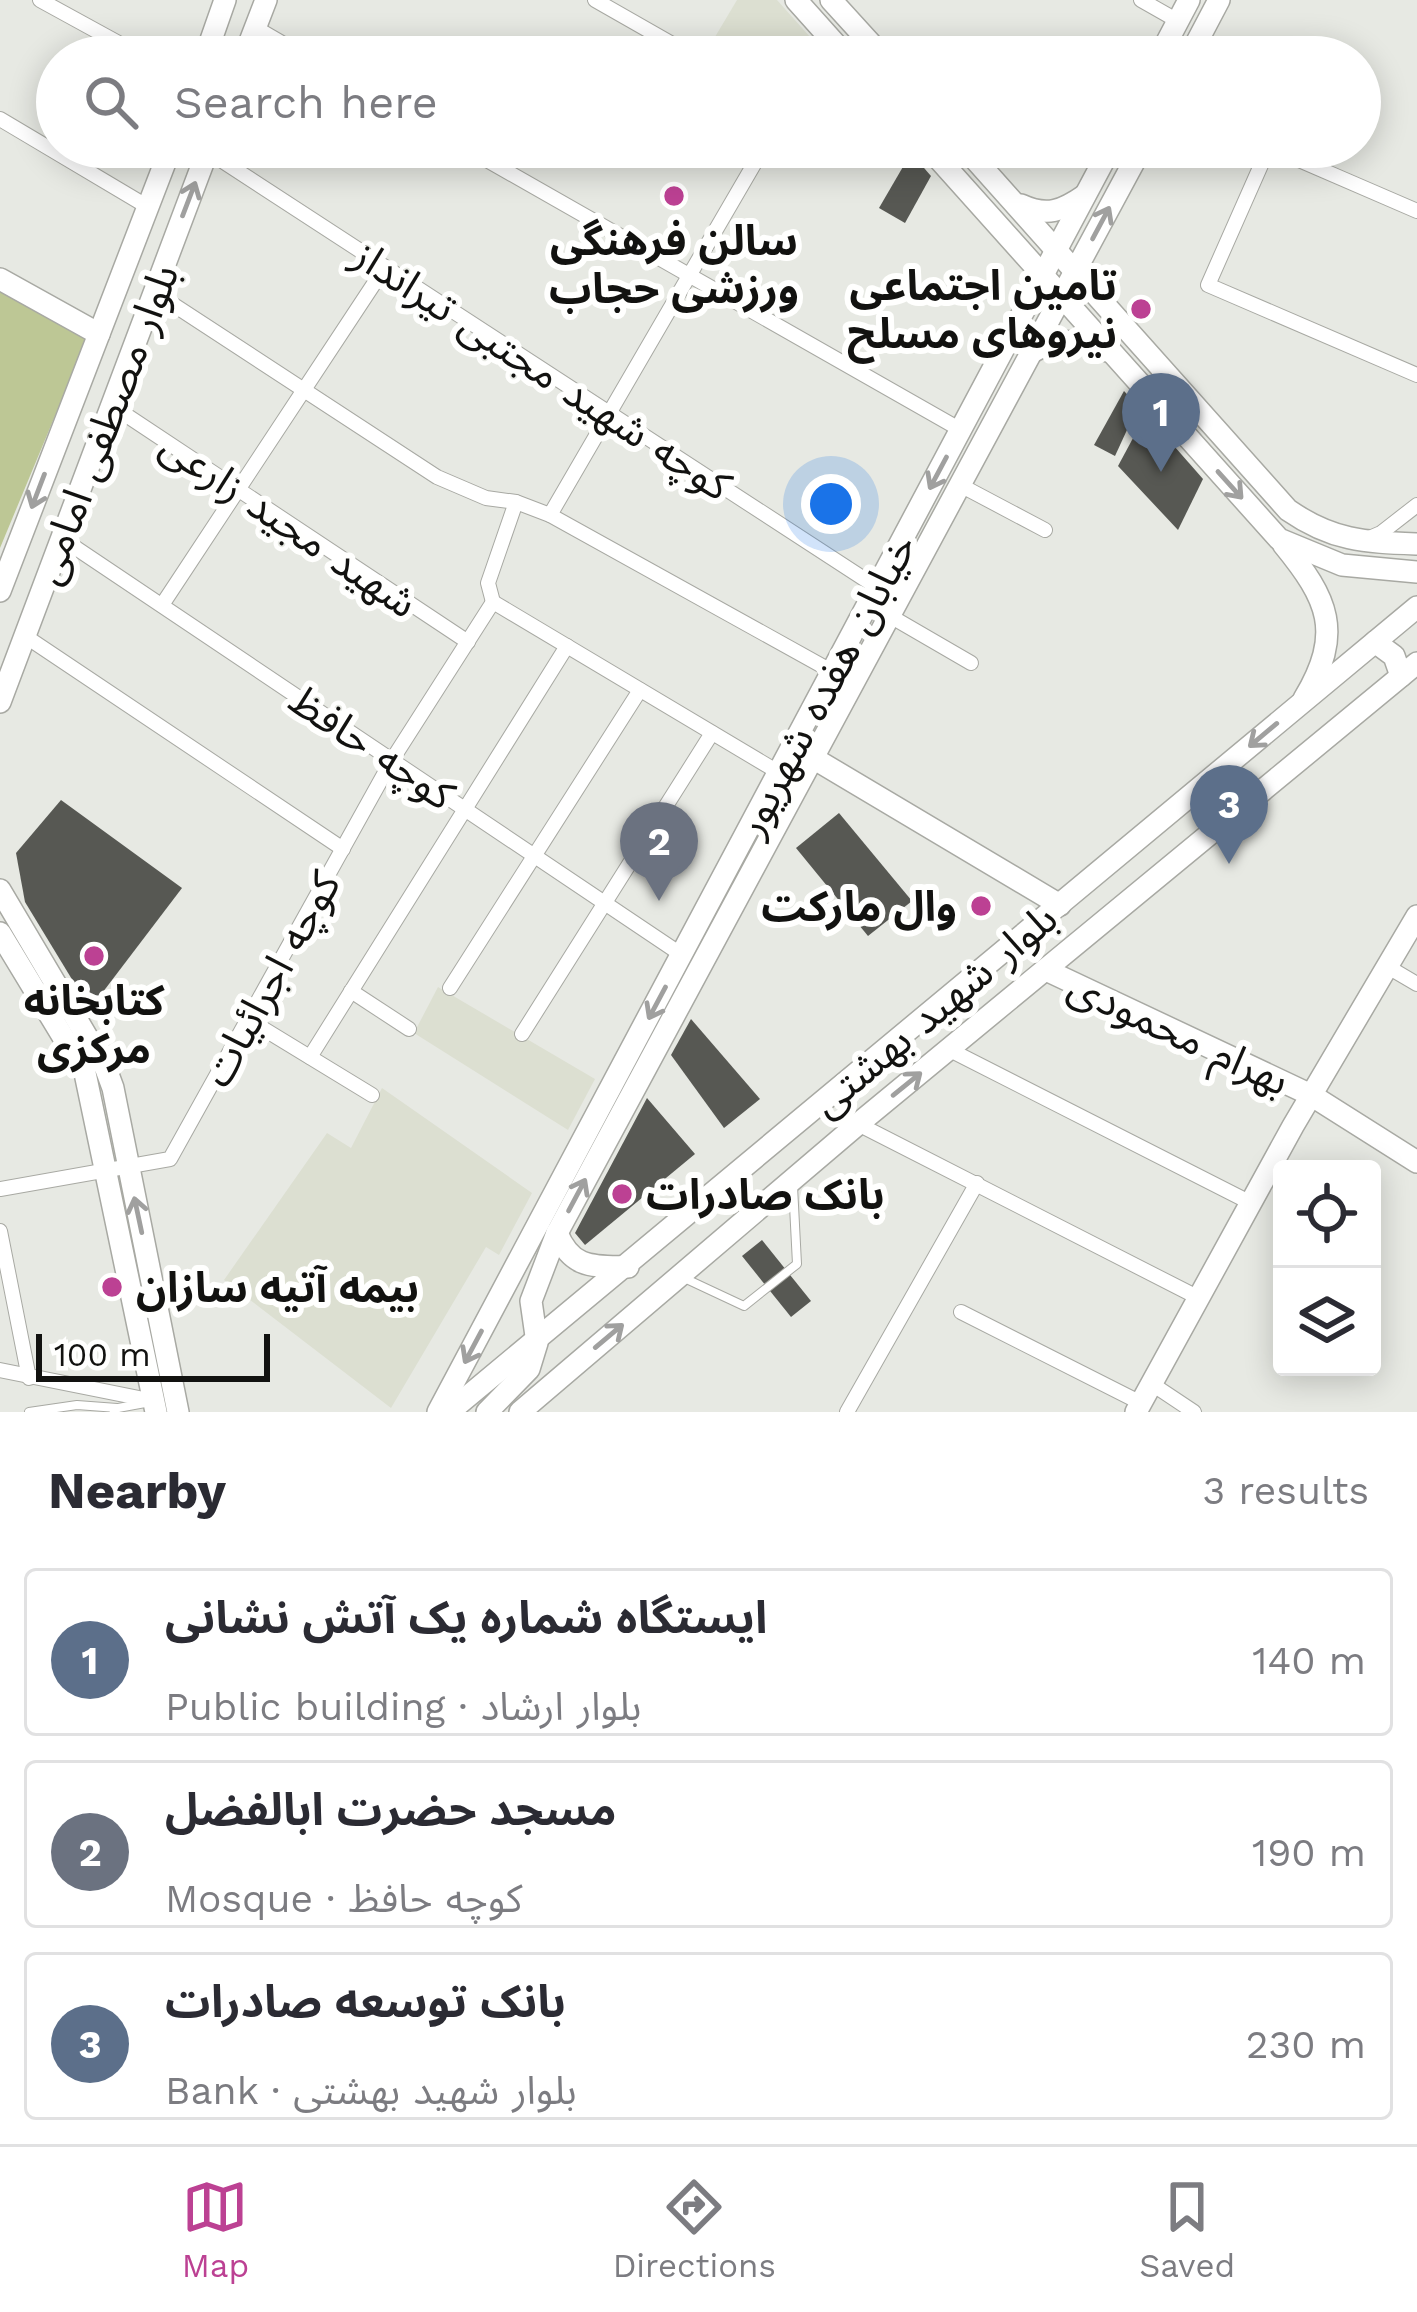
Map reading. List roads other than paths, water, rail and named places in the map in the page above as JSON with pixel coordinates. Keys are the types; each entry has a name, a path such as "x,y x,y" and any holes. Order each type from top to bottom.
{"main road":[{"path":"212,36 225,0"},
{"path":"253,36 266,0"},
{"path":"796,0 829,36"},
{"path":"831,0 864,36"},
{"path":"1170,36 1189,0"},
{"path":"1200,36 1219,0"},
{"name":"بلوار مصطفی امامی","path":"0,591 163,168"},
{"name":"بلوار مصطفی امامی","path":"0,702 201,168"},
{"path":"947,168 1315,584 1327,624 1324,653 1301,703"},
{"path":"983,168 1288,510 1315,528 1359,542 1417,544"},
{"name":"خیابان هفده شهریور","path":"437,1412 1100,168"},
{"name":"خیابان هفده شهریور","path":"537,1343 531,1301 557,1232 1131,168"},
{"path":"1013,202 1050,213 1085,195"},
{"path":"0,279 99,334"},
{"path":"1034,351 1065,340 1110,352"},
{"path":"1186,435 1206,418"},
{"path":"1279,539 1342,565 1417,572"},
{"name":"بلوار شهید بهشتی","path":"449,1412 1417,607"},
{"path":"1375,642 1409,670"},
{"name":"بلوار شهید بهشتی","path":"520,1412 858,1124 1409,670"},
{"path":"813,758 1060,905"},
{"path":"0,876 7,943"},
{"path":"0,890 7,943 106,1069 116,1167 155,1407"},
{"path":"1143,1400 1417,916"},
{"name":"بهرام محمودی","path":"1046,970 1311,1096 1417,1162"},
{"path":"116,1167 178,1412"},
{"path":"557,1232 564,1251 576,1260 592,1266 628,1267"},
{"path":"487,1412 521,1380 537,1343"}],"street":[{"path":"40,0 106,36"},
{"path":"595,0 658,36"},
{"path":"1141,0 1178,21"},
{"path":"256,28 270,36"},
{"path":"0,119 36,140"},
{"path":"83,168 148,206"},
{"name":"کوچه شهید مجتبی تیرانداز","path":"236,168 877,589 894,608 971,663"},
{"path":"501,168 961,430"},
{"path":"550,515 752,168"},
{"path":"1260,168 1208,285 1417,375"},
{"path":"1318,168 1417,211"},
{"path":"162,605 385,268"},
{"path":"154,292 436,477 550,515 833,672"},
{"name":"شهید مجید زارعی","path":"111,405 468,642"},
{"path":"960,485 1045,530"},
{"path":"516,502 488,584 493,602 778,772"},
{"path":"1359,542 1381,533 1417,505"},
{"name":"کوچه حافظ","path":"62,538 682,955"},
{"name":"کوچه اجرائیات","path":"116,1167 170,1159 392,760 493,602"},
{"path":"25,636 343,849"},
{"path":"310,1057 566,646"},
{"path":"450,988 640,690"},
{"path":"521,1034 712,733"},
{"path":"1388,967 1417,984"},
{"path":"352,991 409,1029"},
{"path":"249,1020 372,1095"},
{"path":"950,1050 1251,1203"},
{"path":"858,1124 1201,1299"},
{"path":"0,1189 116,1167"},
{"path":"847,1412 977,1184"},
{"path":"0,1231 29,1378"},
{"path":"961,1312 1143,1400 1194,1412"},
{"path":"0,1370 155,1407"}],"lane":[{"path":"681,1276 744,1306 797,1264 793,1181"},
{"path":"29,1412 52,1406 112,1411 155,1407"}],"place":[{"name":"سالن فرهنگی ورزشی حجاب","path":"674,196"},
{"name":"تامین اجتماعی نیروهای مسلح","path":"1141,309"},
{"name":"ایستگاه شماره یک آتش نشانی","path":"1161,472"},
{"name":"بانک توسعه صادرات","path":"1229,864"},
{"name":"مسجد حضرت ابالفضل","path":"659,901"},
{"name":"وال مارکت","path":"981,906"},
{"name":"کتابخانه مرکزی","path":"94,956"},
{"name":"بانک صادرات","path":"622,1194"},
{"name":"بیمه آتیه سازان","path":"112,1287"}]}
